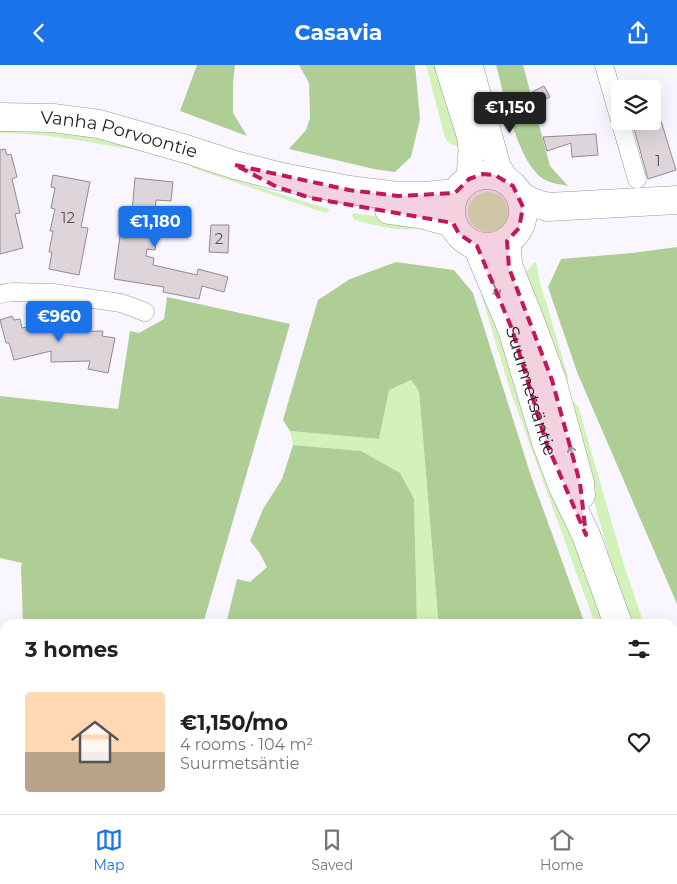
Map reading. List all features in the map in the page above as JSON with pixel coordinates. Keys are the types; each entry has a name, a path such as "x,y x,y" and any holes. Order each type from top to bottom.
{"main road":[{"path":"447,65 470,138 471,151 462,186 451,206 453,223 459,234 467,241 487,247 497,245 513,234 549,223 575,220 677,218"},
{"path":"470,65 498,166 513,187 523,207 522,219 513,234"},
{"name":"Vanha Porvoontie","path":"0,117 52,117 99,124 235,165 282,177 350,190 426,196 462,186"},
{"name":"Vanha Porvoontie","path":"235,165 277,187 311,198 424,215 453,223"},
{"path":"462,186 483,174 495,175 531,202 548,207 677,200"},
{"name":"Suurmetsäntie","path":"513,234 507,255 509,268 552,380 580,483 586,535"},
{"name":"Suurmetsäntie","path":"477,245 512,329 546,442 563,487 586,535 616,619"}],"street":[{"path":"604,65 637,179"},
{"path":"0,294 12,292 53,293 121,303 145,312"}],"highlighted area":[{"path":"235,165 349,190 398,196 455,193 469,179 483,174 495,175 513,186 523,207 519,228 507,241 509,268 552,380 580,483 586,535 546,442 512,329 477,246 459,234 453,223 311,198 277,187"}],"green space":[{"path":"197,65 235,65 233,113 247,136 180,111"},
{"path":"299,65 415,65 420,119 411,157 395,172 374,169 289,149 306,130 310,118 309,83"},
{"path":"426,65 441,65 463,146 452,145 445,138"},
{"path":"496,65 523,65 550,166 568,186 542,178 525,157 507,109"},
{"path":"0,128 39,128 97,136 174,159 132,149 73,139 0,133"},
{"path":"191,163 327,208 330,211 325,213 193,168"},
{"path":"488,192 499,195 505,201 508,212 505,223 499,229 488,232 477,229 471,223 468,212 471,201 477,195"},
{"path":"353,213 395,219 418,227 396,229 378,226 355,220 352,216"},
{"path":"677,247 677,604 577,372 548,287 561,259"},
{"path":"396,262 454,270 473,293 531,476 583,619 438,619 419,391 411,380 389,390 379,439 290,431 283,420 318,300 350,279"},
{"path":"535,262 568,377 567,382 524,274"},
{"path":"483,287 606,619 593,619 511,393 481,294"},
{"path":"167,297 290,324 204,619 23,619 22,563 0,558 0,396 118,409 130,331 139,333 164,319"},
{"path":"411,380 419,391 438,619 417,619 414,499 361,451 293,445 290,431 379,439 389,390"},
{"path":"574,402 578,406 625,568 642,619 629,619 617,586 568,406"},
{"path":"293,445 361,451 400,473 414,499 417,619 227,619 237,579 250,582 267,567 259,552 250,541 263,509 282,479"}],"building":[{"path":"544,86 550,97 538,103 532,92"},
{"path":"661,121 676,170 648,179 634,130 661,130"},
{"path":"596,134 598,155 572,157 571,143 547,151 543,137"},
{"path":"5,149 7,155 11,154 17,177 12,179 20,213 15,214 23,248 0,254 0,150"},
{"path":"53,175 90,182 81,227 88,228 79,275 49,269 52,252 49,252 53,231 50,231 55,209 51,208 55,188 51,187"},
{"path":"135,178 173,182 171,201 156,200 154,227 158,228 155,250 147,249 146,256 154,258 153,265 197,275 198,269 228,277 224,292 202,286 199,299 163,292 164,287 114,279 122,222 131,224"},
{"path":"211,225 229,225 228,253 209,252"},
{"path":"59,315 59,323 66,323 67,332 103,331 102,336 115,338 108,373 88,369 90,361 51,362 51,351 14,360 9,343 6,343 0,320 12,316 14,320 20,319 22,328 46,323 46,316"}]}
